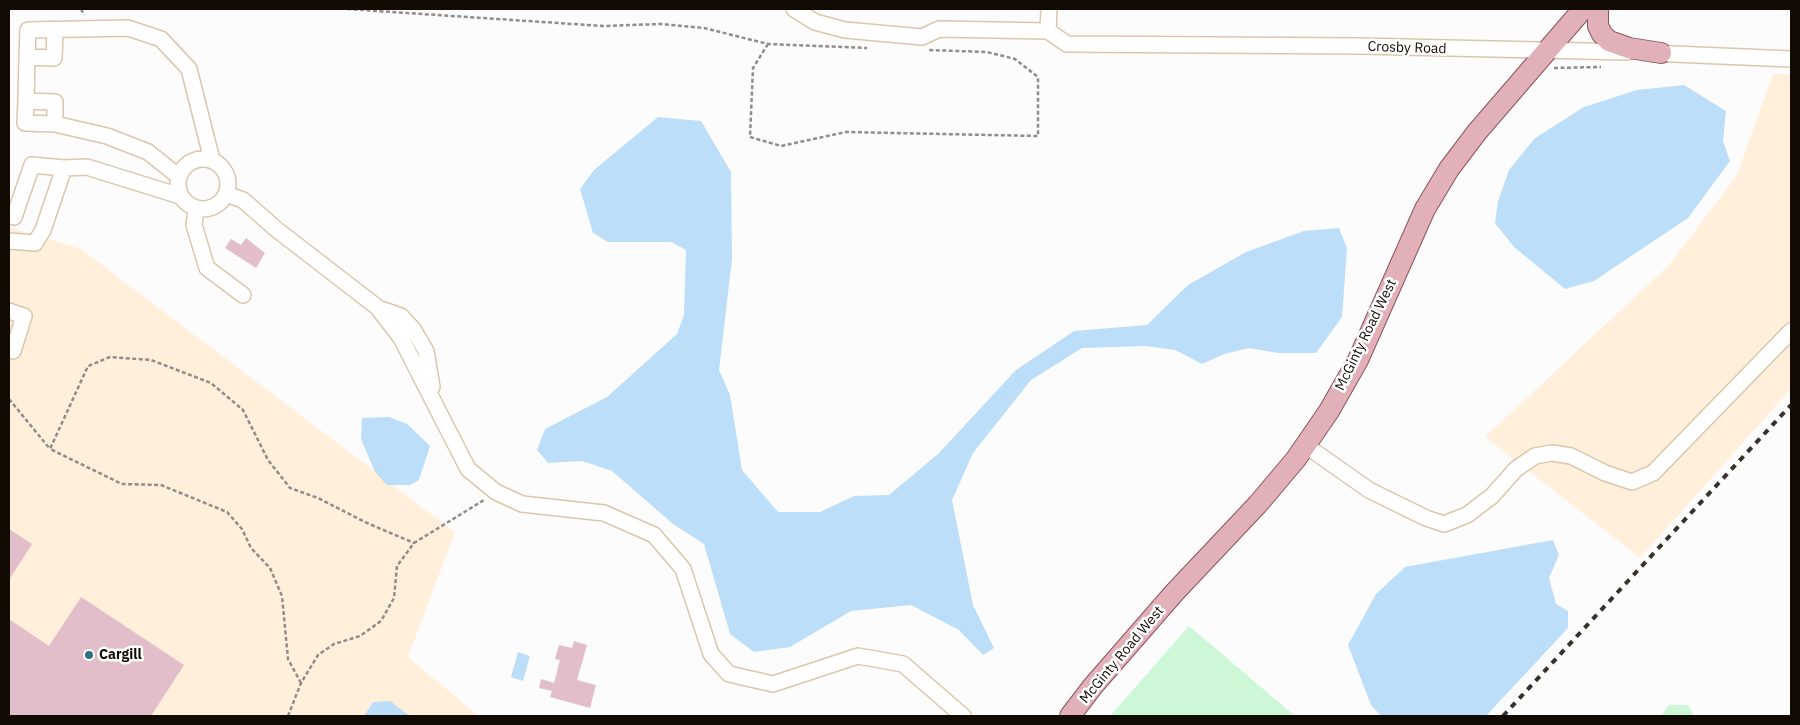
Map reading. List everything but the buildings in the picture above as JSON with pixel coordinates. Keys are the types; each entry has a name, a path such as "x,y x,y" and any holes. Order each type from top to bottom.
{"main road":[{"name":"McGinty Road West","path":"1070,716 1093,686 1174,593 1258,504 1305,445 1329,411 1358,360 1425,209 1449,169 1477,132 1584,9"},
{"path":"1598,9 1598,26 1602,34 1609,41 1629,48 1662,53"}],"street":[{"path":"794,9 815,22 845,30 922,37 939,29 1048,31 1049,9"},
{"path":"175,188 184,167 192,161 202,159 212,160 221,166 226,174 228,184 226,194 214,208 196,209 186,204 148,152 107,136 55,124 25,122 28,30 55,31 91,27 128,28 161,39 189,69 212,160"},
{"path":"27,57 54,58 55,31"},
{"name":"Crosby Road","path":"1048,31 1067,44 1550,50 1791,59"},
{"path":"26,101 56,102 55,124"},
{"path":"14,218 32,165 64,168 86,167 175,188"},
{"path":"9,241 34,242 44,230 64,168"},
{"path":"226,194 243,200 276,229 377,308 402,338 468,469 496,492 522,504 604,512 654,535 683,569 711,654 729,674 773,684 858,656 903,664 963,716"},
{"path":"196,209 194,225 206,268 243,295"},
{"path":"9,310 24,316 13,351 9,350"},
{"path":"1305,445 1369,490 1426,518 1444,524 1467,515 1492,496 1516,468 1535,456 1552,453 1571,456 1605,473 1632,482 1653,473 1791,331"}],"path":[{"path":"347,9 603,26 661,24 704,28 768,44 868,48"},
{"path":"768,44 753,68 750,137 781,146 846,132 1038,136 1038,77 1015,60 987,52 928,50"},
{"path":"50,449 88,366 110,357 151,360 211,383 243,410 268,460 290,488 318,498 366,523 414,543"},
{"path":"9,399 50,449 122,484 161,485 227,512 242,530 251,548 270,568 282,596 288,659 301,683"},
{"path":"288,716 301,683 318,655 334,644 360,636 381,621 394,598 397,566 414,543 496,492"}],"shaded area":[{"path":"1773,74 1791,74 1791,389 1640,558 1485,437 1669,265 1737,175"},
{"path":"9,227 81,249 455,532 408,657 479,716 9,716"}],"green space":[{"path":"1189,626 1295,716 1110,716"},
{"path":"1669,705 1688,705 1694,716 1661,716"}],"water":[{"path":"1684,85 1726,111 1723,141 1730,161 1688,218 1594,281 1565,289 1514,247 1495,223 1498,201 1509,170 1535,138 1584,107 1637,90"},
{"path":"658,117 701,121 731,172 732,259 719,370 730,395 742,470 778,512 820,512 854,496 889,495 938,454 1016,370 1074,331 1147,325 1188,285 1246,252 1304,231 1339,228 1347,248 1342,317 1316,353 1278,353 1249,348 1224,354 1202,364 1175,350 1146,346 1082,348 1031,380 973,453 952,500 973,605 994,648 983,655 959,630 911,605 851,611 790,647 754,652 730,634 704,544 673,524 612,471 582,461 548,463 537,450 545,429 607,397 677,334 684,315 686,250 671,242 608,242 593,233 580,189 594,170"},
{"path":"389,417 407,424 430,446 419,480 410,485 387,485 375,472 361,439 362,418"},
{"path":"1553,540 1559,555 1549,578 1556,604 1568,611 1568,628 1486,716 1381,716 1371,705 1348,645 1376,594 1405,567"},
{"path":"518,652 530,656 523,681 511,677"},
{"path":"390,701 410,716 364,716 373,702"}],"railway":[{"path":"1503,716 1791,405"}],"place":[{"name":"Cargill","path":"89,655"}]}
